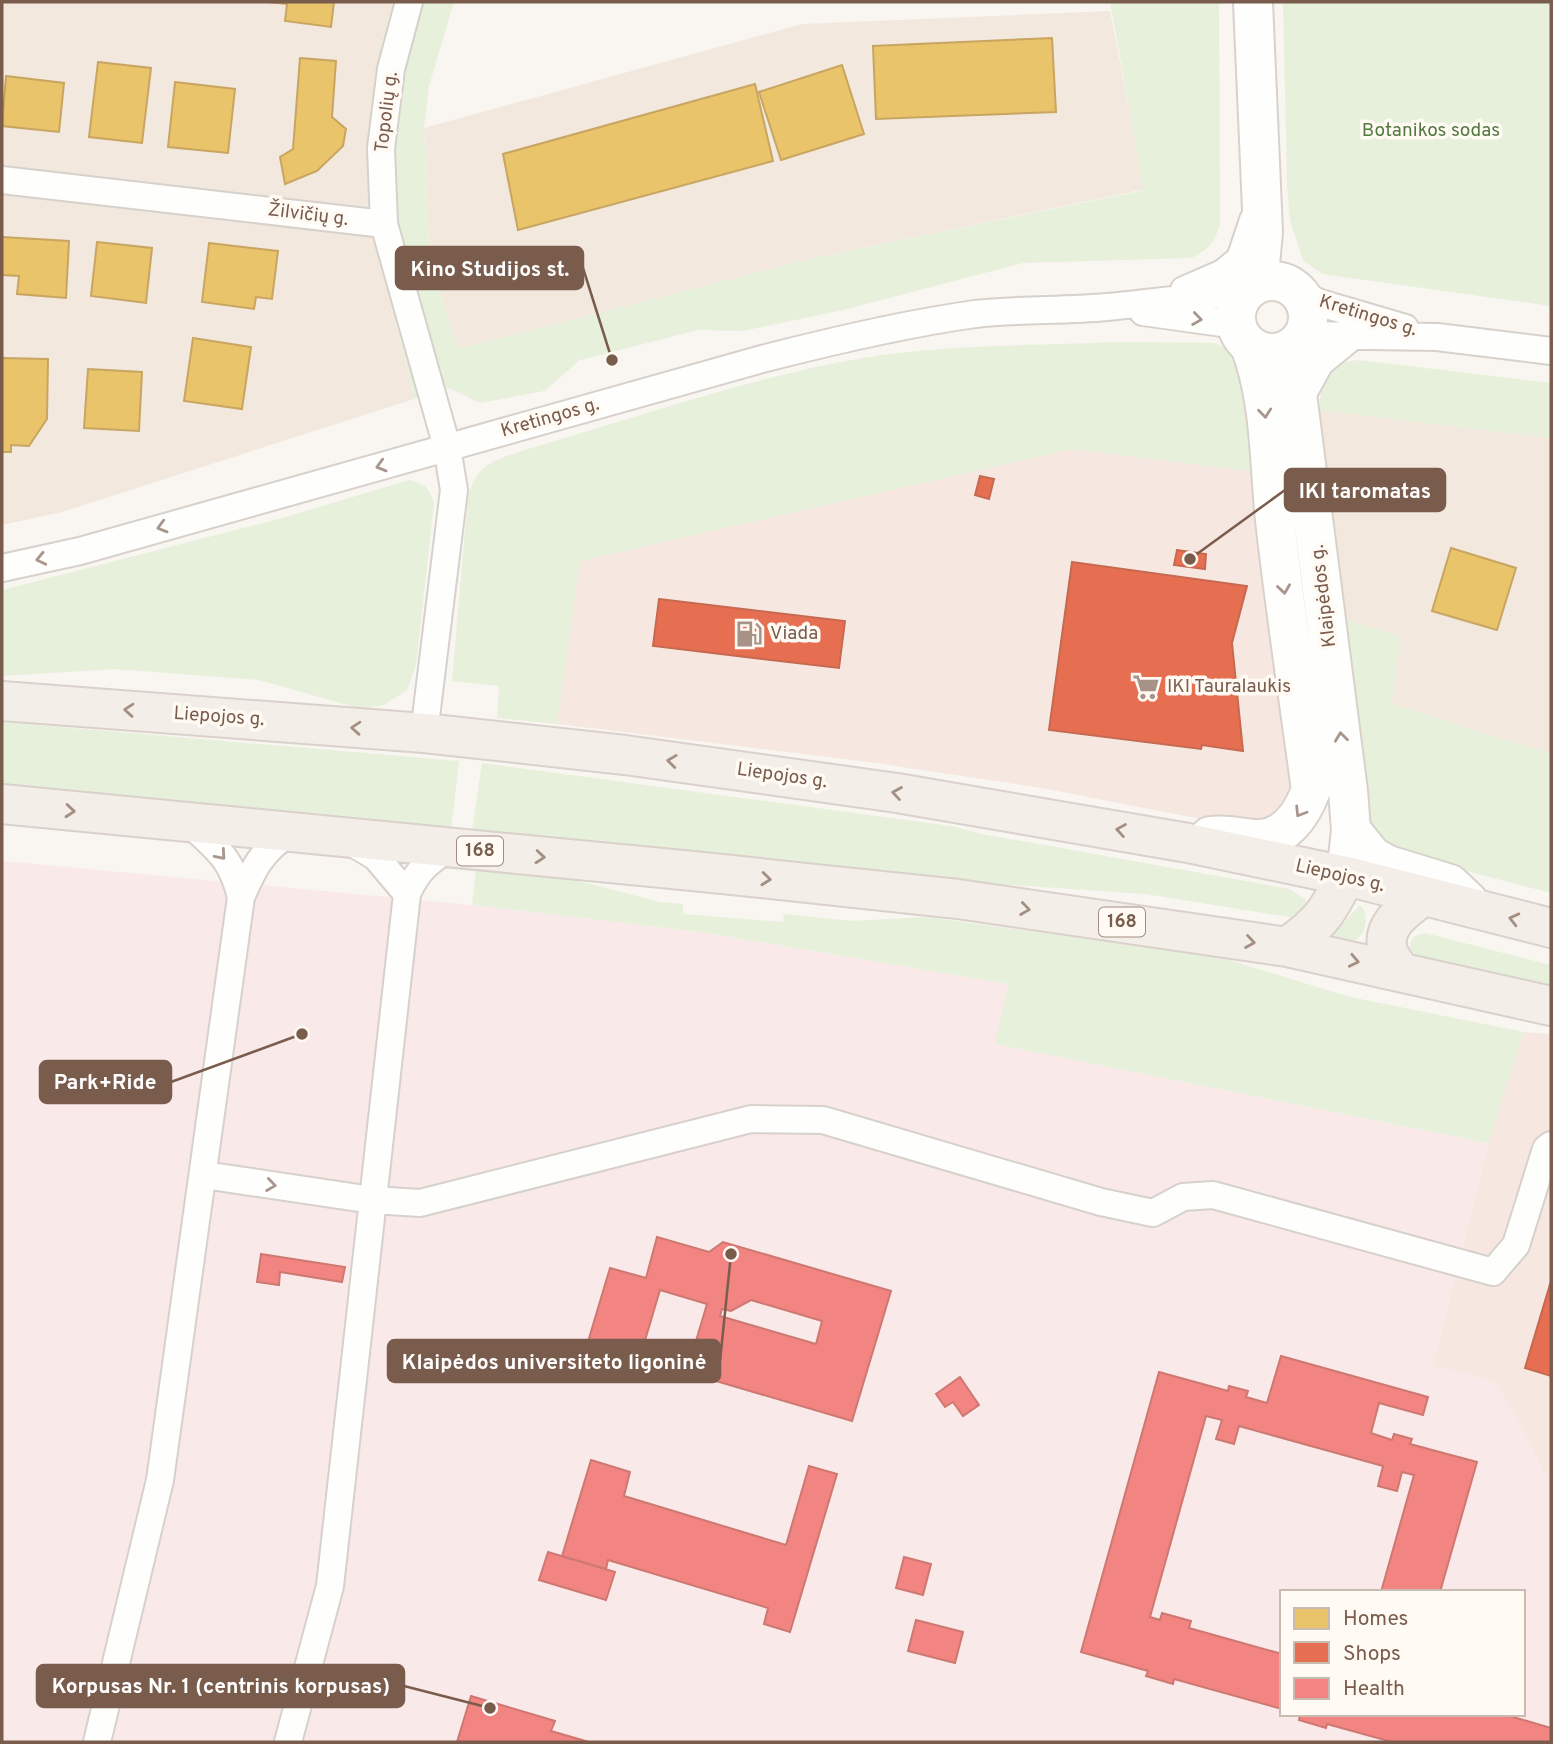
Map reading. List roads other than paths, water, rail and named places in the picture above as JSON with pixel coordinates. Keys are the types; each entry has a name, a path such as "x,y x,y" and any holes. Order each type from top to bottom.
{"main road":[{"path":"1253,2 1262,193 1264,352 1279,352 1298,341"},
{"path":"1188,843 1213,836 1259,839 1278,834 1294,822 1305,806 1311,790 1257,364 1263,306"},
{"name":"Klaipėdos g.","path":"1263,306 1307,309 1308,318 1298,341 1293,363 1351,830 1346,876"},
{"name":"Liepojos g.","path":"2,701 424,733 625,755 846,785 1188,843 1346,876 1551,928"},
{"name":"168","path":"2,804 958,899 1287,947 1400,971 1546,1008"},
{"path":"1351,830 1372,856 1388,865 1450,884 1477,910"},
{"path":"1287,947 1311,930 1326,914 1346,876"},
{"path":"1400,971 1388,950 1388,931 1396,917 1423,896"}],"street":[{"name":"Topolių g.","path":"384,223 381,148 391,69 409,2"},
{"name":"Žilvičių g.","path":"2,180 384,223"},
{"path":"1160,300 1223,274 1240,258 1262,193"},
{"path":"384,223 447,447 454,490 424,733"},
{"name":"Kretingos g.","path":"2,568 80,551 762,359 904,326 975,314 1106,307 1203,295 1263,306 1320,303 1437,337"},
{"name":"Kretingos g.","path":"1106,307 1222,323 1263,306"},
{"path":"1299,401 1320,363 1353,336"},
{"name":"Kretingos g.","path":"1298,341 1353,336 1437,337 1551,351"},
{"path":"188,822 226,857 235,873 241,897"},
{"path":"97,1742 160,1480 241,897 259,859 272,844 290,832"},
{"path":"343,838 376,857 407,894"},
{"path":"288,1742 330,1586 407,894 424,865 449,848"},
{"path":"204,1175 372,1200 420,1203 751,1119 823,1121 1101,1202 1153,1213 1183,1197 1213,1195 1493,1272 1516,1245 1546,1149 1551,1145"}],"place":[{"name":"Kino Studijos st.","path":"612,360"},
{"name":"IKI taromatas","path":"1190,559"},
{"name":"Viada","path":"749,634"},
{"name":"IKI Tauralaukis","path":"1146,687"},
{"name":"Park+Ride","path":"302,1034"},
{"name":"Klaipėdos universiteto ligoninė","path":"731,1254"},
{"name":"Korpusas Nr. 1 (centrinis korpusas)","path":"490,1708"}],"park label":[{"name":"Botanikos sodas","path":"1431,131"}]}
